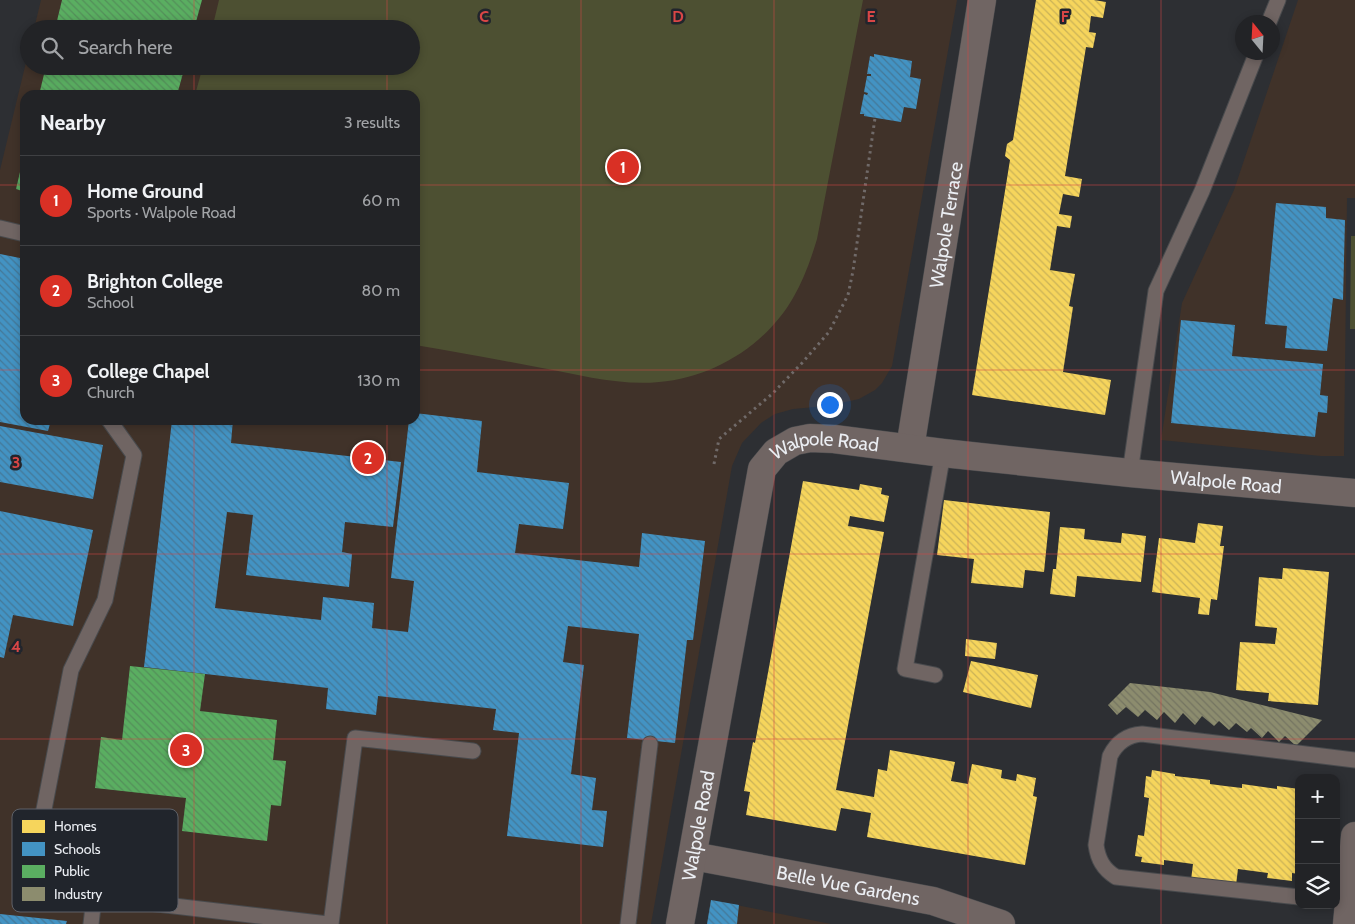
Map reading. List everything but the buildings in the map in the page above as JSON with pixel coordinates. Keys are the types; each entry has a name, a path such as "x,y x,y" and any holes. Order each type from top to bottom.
{"street":[{"name":"Walpole Terrace","path":"910,448 982,0"},
{"name":"Walpole Road","path":"680,924 762,469 776,452 789,444 810,438 834,439 1130,473 1355,493"},
{"path":"1344,909 1355,836"},
{"name":"Belle Vue Gardens","path":"693,856 933,901 1001,924"}],"lane":[{"path":"1272,15 1278,0"},
{"path":"1130,473 1156,291 1202,191 1254,60"},
{"path":"0,228 20,233"},
{"path":"44,809 71,670 105,600 134,455 113,425"},
{"path":"935,675 905,670 943,453"},
{"path":"1295,897 1116,877 1110,873 1099,858 1096,844 1110,756 1116,745 1125,738 1142,734 1355,760"},
{"path":"178,907 330,924 355,738 473,751"},
{"path":"628,924 650,744"}],"path":[{"path":"714,464 720,439 772,394 802,363 829,332 839,315 848,295 853,271 875,118"}],"shaded area":[{"path":"41,0 957,0 892,366 882,383 875,390 859,399 827,406 793,409 775,414 761,423 742,443 732,466 651,924 0,924 0,170 23,75 420,75 420,20 36,20"},
{"path":"1298,0 1355,0 1355,198 1347,198 1344,456 1321,456 1161,440 1182,303 1234,190 1278,60 1280,60 1280,53"},
{"path":"711,900 831,924 707,924"}],"green space":[{"path":"219,0 863,0 817,239 801,284 782,315 753,344 736,356 699,374 679,379 645,383 586,377 420,346 420,90 196,90 201,75 420,75 420,20 214,20"},
{"path":"1351,236 1355,236 1355,329 1350,329"}],"place":[{"name":"Home Ground","path":"623,167"},
{"name":"Brighton College","path":"368,458"},
{"name":"College Chapel","path":"186,750"}]}
